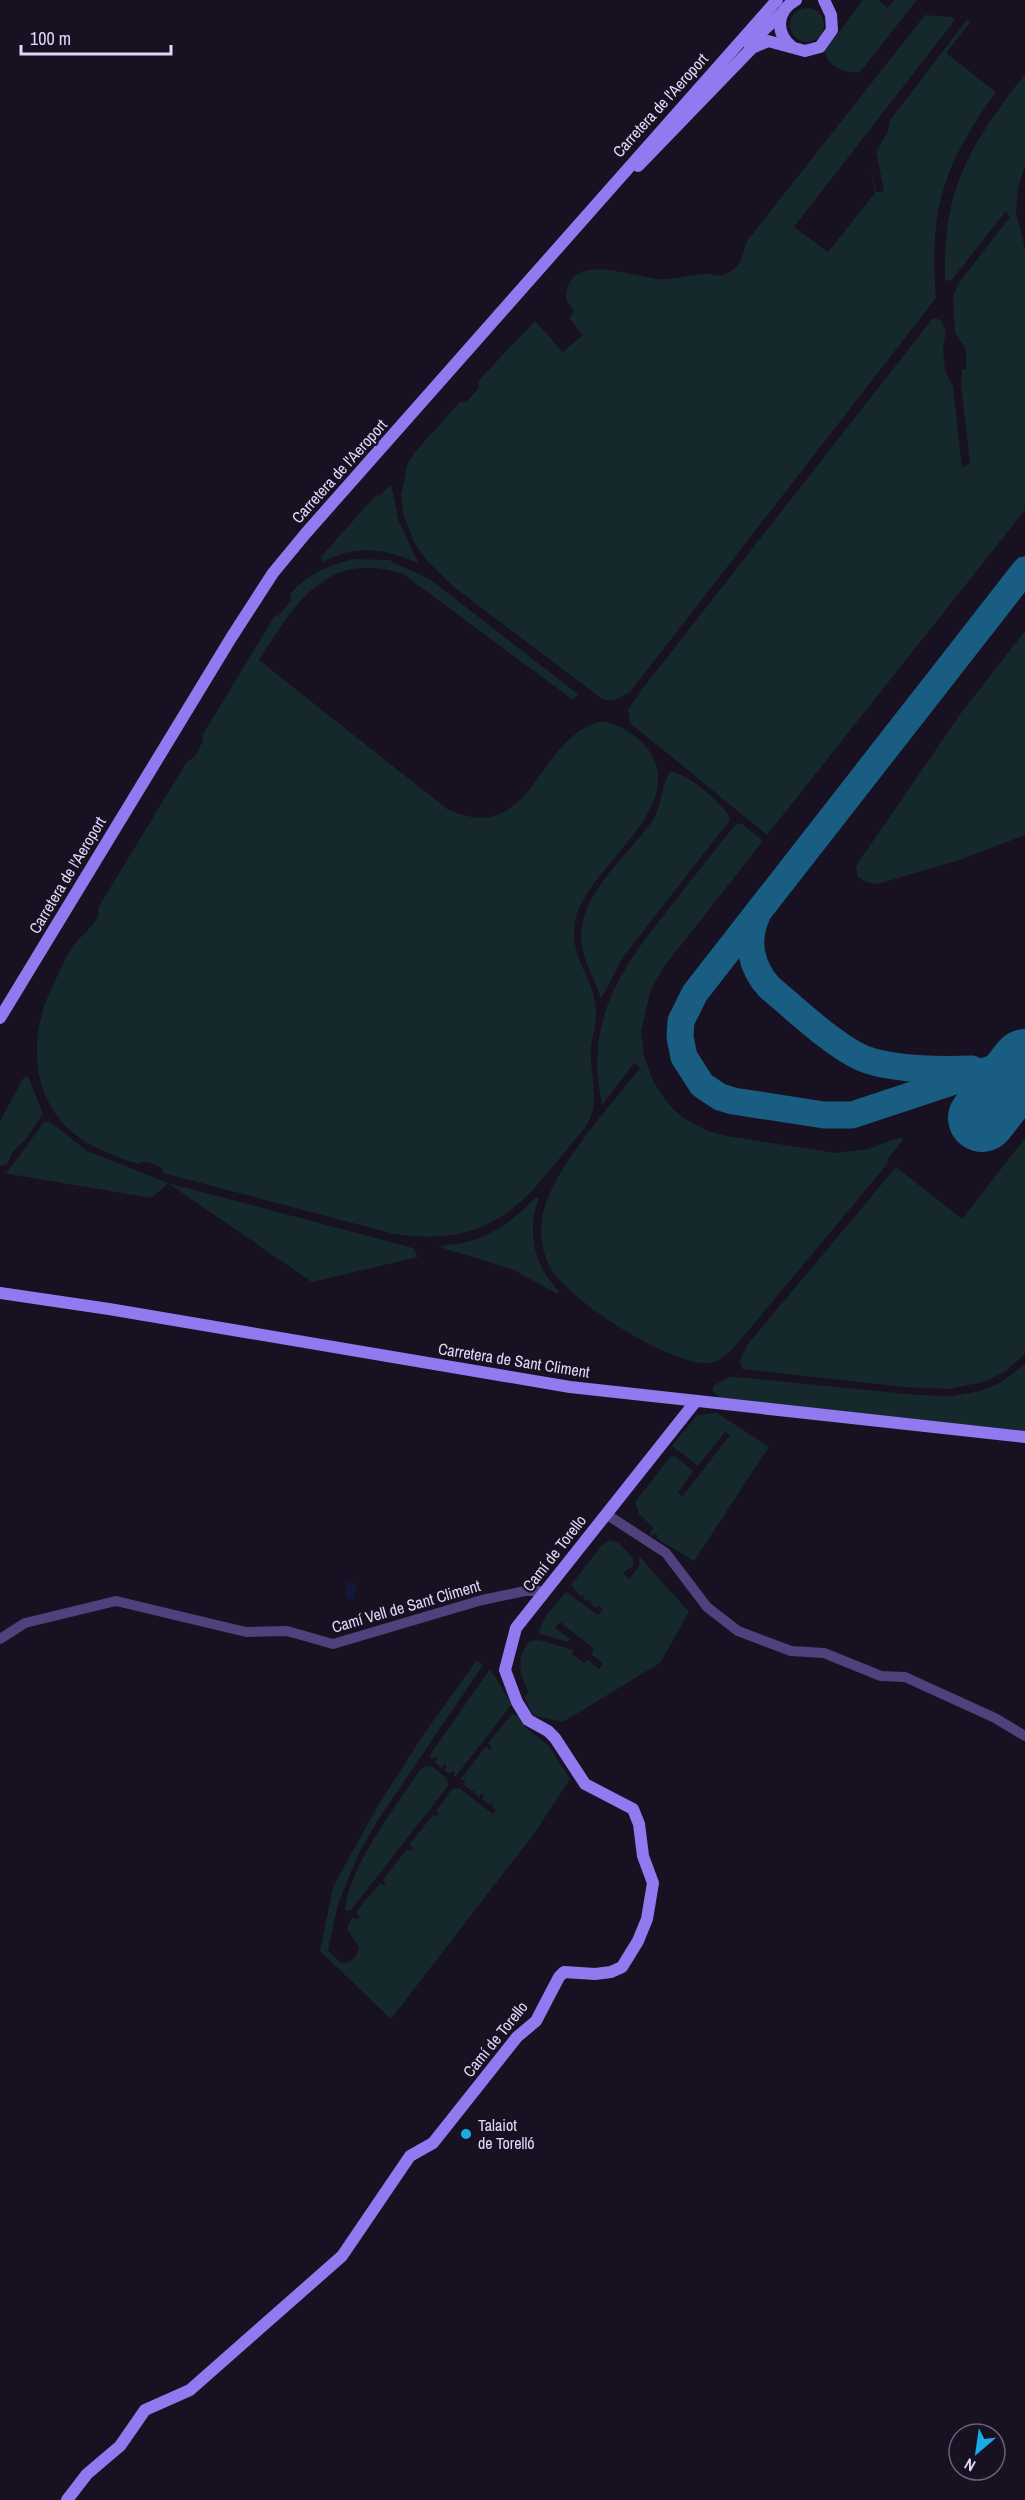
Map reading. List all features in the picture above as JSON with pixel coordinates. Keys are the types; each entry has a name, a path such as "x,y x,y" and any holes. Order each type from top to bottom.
{"main road":[{"name":"Carretera de l'Aeroport","path":"0,1018 210,672 273,573 674,114 777,0"},
{"path":"674,114 704,89 796,0"},
{"path":"513,301 747,53 768,41 810,50 824,44 832,30 826,5 816,0"},
{"path":"783,12 780,30 785,41 793,47"},
{"name":"Carretera de Sant Climent","path":"0,1293 120,1310 570,1387 1025,1437"},
{"name":"Camí de Torello","path":"67,2500 87,2474 120,2446 145,2410 190,2390 342,2256 410,2156 433,2143 517,2037 536,2021 559,1977 564,1972 611,1972 622,1967 632,1953 647,1919 653,1888 643,1856 636,1813 626,1803 585,1784 551,1733 528,1720 507,1678 506,1665 513,1634 696,1401"}],"street":[{"path":"606,1514 666,1553 707,1607 738,1630 791,1651 829,1655 881,1676 905,1677 978,1710 1025,1736"},
{"name":"Camí Vell de Sant Climent","path":"0,1639 25,1623 116,1601 246,1632 287,1631 333,1644 482,1600 525,1591 544,1592"}],"green space":[{"path":"863,0 878,0 888,8 894,0 917,0 860,72 849,72 833,65 825,51"},
{"path":"807,8 819,13 824,25 819,37 807,42 795,37 790,25 795,13"},
{"path":"925,15 951,17 955,20 794,227 828,252 875,193 870,164 876,192 884,191 876,152 888,131 890,120 967,20 970,22 946,53 996,92 964,142 952,165 944,188 935,238 936,298 630,692 613,701 602,699 454,587 427,561 414,542 403,513 401,496 407,465 414,453 460,402 466,402 479,388 478,381 535,321 563,352 583,335 569,318 574,312 566,299 569,284 577,275 588,270 602,270 664,279 704,274 721,276 735,268 741,260 747,241"},
{"path":"1025,74 1025,166 1018,188 1016,213 1025,248 1025,510 767,835 630,723 628,710 933,318 941,320 946,332 943,347 945,371 953,386 962,468 970,463 961,386 962,370 966,369 966,350 955,333 953,297 958,284 1010,217 1006,211 951,281 945,280 945,248 949,219 955,193 975,146"},
{"path":"391,484 399,522 419,564 395,554 371,550 347,552 323,562 321,557 375,496 381,495"},
{"path":"354,559 389,560 431,580 578,694 573,700 403,574 377,568 354,569 334,575 316,586 286,619 259,660 447,809 476,817 498,815 516,803 561,748 579,731 602,721 622,727 639,739 648,749 658,771 656,793 647,814 599,877 585,898 576,918 575,943 596,1009 591,1045 594,1105 590,1119 545,1176 510,1211 491,1223 471,1231 448,1236 423,1237 394,1234 163,1173 162,1168 149,1163 138,1164 120,1158 93,1146 72,1132 57,1115 46,1096 39,1074 37,1051 39,1028 45,1005 66,958 99,915 98,908 186,763 195,756 203,741 202,736 274,617 279,615 291,600 290,594 303,581 327,567"},
{"path":"1025,631 1025,835 959,860 878,884 866,882 858,877 856,868 860,860 961,713"},
{"path":"671,772 686,777 715,799 728,814 730,820 623,957 601,999 582,947 582,928 587,910 595,893 654,818 666,780"},
{"path":"741,823 763,841 663,968 650,992 641,1032 644,1056 653,1081 669,1105 682,1117 708,1131 726,1136 836,1153 868,1149 901,1137 903,1140 887,1160 889,1162 733,1349 719,1360 709,1363 692,1361 648,1343 623,1330 579,1298 562,1283 548,1264 541,1227 546,1203 567,1162 640,1068 634,1063 602,1105 598,1076 598,1049 609,1001 648,935 735,825"},
{"path":"28,1076 43,1114 26,1139 13,1151 7,1164 0,1166 0,1121 24,1077"},
{"path":"49,1121 87,1151 168,1183 152,1198 3,1173 9,1170 44,1122"},
{"path":"1025,1138 1025,1354 1006,1371 984,1382 948,1389 904,1387 742,1369 740,1361 747,1345 896,1167 962,1219"},
{"path":"168,1183 413,1248 418,1257 312,1282"},
{"path":"536,1197 539,1198 533,1223 535,1248 544,1271 559,1291 557,1294 512,1269 439,1247 463,1243 486,1235 512,1219"},
{"path":"1025,1364 1025,1431 720,1398 713,1392 713,1386 729,1377 737,1377 917,1395 952,1396 980,1391 1000,1383"},
{"path":"717,1413 769,1447 694,1561 656,1538 658,1536 655,1533 652,1536 650,1532 654,1528 639,1514 635,1502 670,1457 675,1456 693,1471 678,1493 682,1497 730,1435 725,1432 698,1466 672,1446 697,1415"},
{"path":"610,1540 619,1543 633,1558 633,1566 623,1573 629,1579 640,1565 638,1555 689,1612 660,1663 563,1722 533,1715 524,1696 529,1693 521,1673 522,1653 530,1641 539,1640 574,1650 572,1654 584,1663 588,1660 599,1669 603,1664 591,1654 594,1649 560,1622 555,1628 570,1639 568,1642 540,1634 539,1631 546,1615 566,1592 598,1615 603,1609 599,1606 596,1608 590,1603 592,1600 587,1601 583,1598 585,1595 580,1596 571,1585 601,1546"},
{"path":"477,1660 483,1665 378,1820 359,1853 338,1904 328,1951 341,1963 351,1961 355,1957 359,1947 347,1929 352,1917 357,1919 360,1917 356,1912 380,1883 384,1885 386,1883 383,1880 407,1849 411,1851 413,1848 409,1845 433,1815 436,1817 439,1814 436,1811 452,1789 459,1788 493,1814 496,1810 491,1806 494,1802 489,1804 482,1799 484,1795 482,1793 479,1797 474,1792 476,1788 471,1791 463,1784 466,1780 460,1780 486,1746 490,1750 492,1747 488,1743 512,1714 516,1716 518,1714 525,1727 549,1746 570,1779 536,1831 391,2019 320,1951 333,1887 377,1807 423,1735"},
{"path":"490,1669 512,1704 456,1776 453,1776 455,1773 452,1771 450,1774 444,1770 447,1766 444,1764 442,1768 435,1763 437,1759 434,1757 432,1760 430,1755"},
{"path":"427,1766 433,1767 447,1779 448,1786 351,1910 345,1910 348,1893 364,1856 399,1800 421,1769"}],"water":[{"path":"347,1582 356,1582 355,1598 346,1598"}],"taxiway":[{"path":"1025,570 695,993 681,1021 680,1037 684,1057 702,1085 720,1097 824,1115 852,1115 1003,1065 1025,1054"},
{"path":"757,915 751,934 751,944 758,971 769,987 826,1035 851,1052 874,1062 901,1067 972,1069"}],"runway":[{"path":"982,1118 1025,1063"}],"place":[{"name":"Talaiot de Torelló","path":"466,2134"}]}
